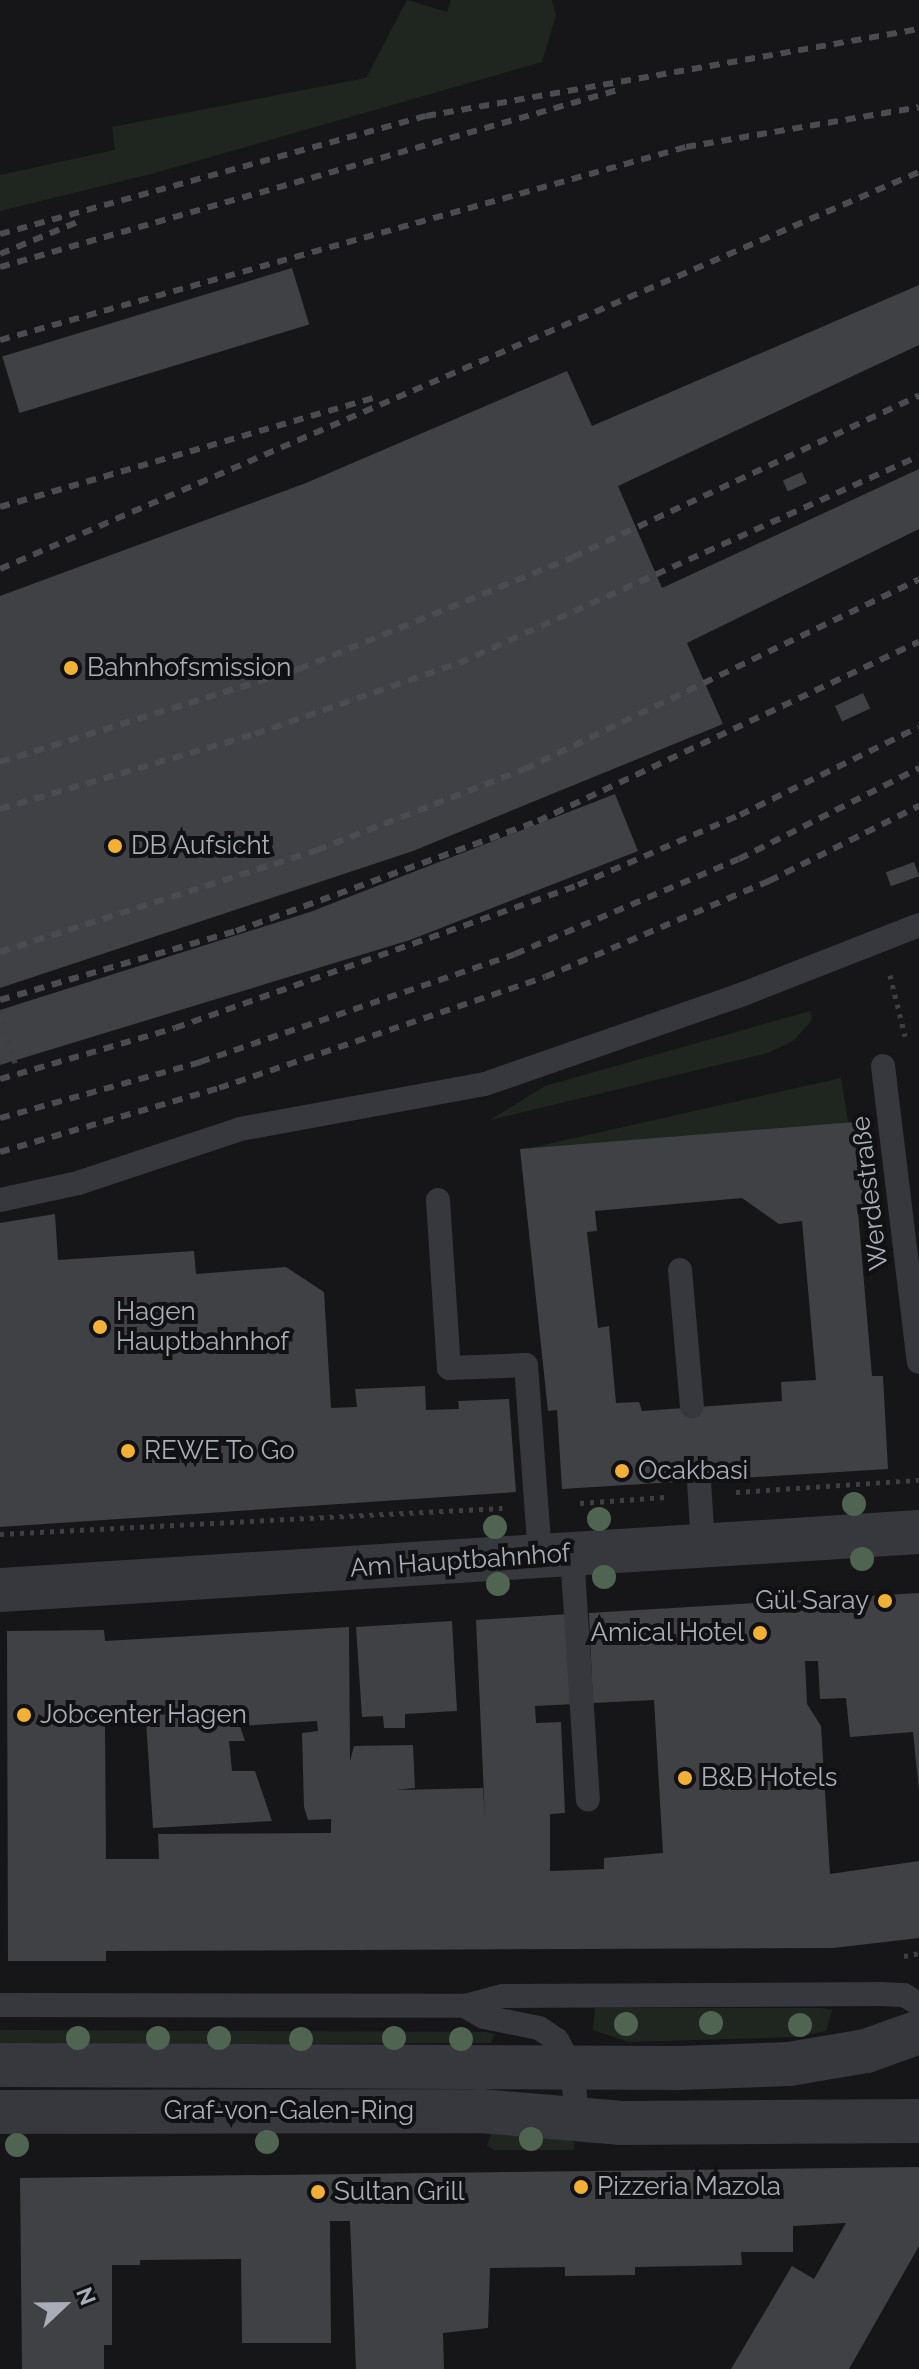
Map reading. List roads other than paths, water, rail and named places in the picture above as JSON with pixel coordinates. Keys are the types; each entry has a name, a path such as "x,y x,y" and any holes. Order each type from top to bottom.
{"street":[{"name":"Am Hauptbahnhof","path":"0,1590 919,1532"},
{"name":"Graf-von-Galen-Ring","path":"0,2065 789,2064 866,2051 919,2032"},
{"name":"Graf-von-Galen-Ring","path":"0,2112 481,2111 621,2123 919,2121"}],"lane":[{"path":"0,1200 78,1183 240,1129 485,1084 738,996 919,925"},
{"name":"Werdestraße","path":"883,1066 919,1362"},
{"path":"438,1200 449,1368 526,1365 536,1506 556,1555 588,1799"},
{"path":"680,1270 692,1406"},
{"path":"699,1488 703,1544"},
{"path":"0,2005 53,2009 465,2006 503,1996 882,1994 904,1995 919,2004"},
{"path":"465,2006 484,2017 539,2028 557,2040 571,2066 578,2118"}],"railway":[{"path":"0,234 426,116 919,29"},
{"path":"0,267 618,90"},
{"path":"0,340 686,147 919,107"},
{"path":"0,569 919,172"},
{"path":"0,254 82,220"},
{"path":"0,762 299,669 573,557 919,396"},
{"path":"0,507 375,397"},
{"path":"0,809 255,734 459,663 919,456"},
{"path":"0,952 317,850 525,769 919,579"},
{"path":"0,1000 236,931 538,821 919,642"},
{"path":"0,1079 175,1028 578,885 740,815 919,727"},
{"path":"0,1118 200,1062 515,954 739,859 919,768"},
{"path":"0,1152 219,1088 545,977 769,881 919,806"}],"place":[{"name":"Bahnhofsmission","path":"71,668"},
{"name":"DB Aufsicht","path":"115,846"},
{"name":"Hagen Hauptbahnhof","path":"100,1327"},
{"name":"REWE To Go","path":"128,1451"},
{"name":"Ocakbasi","path":"622,1471"},
{"name":"Gül Saray","path":"885,1601"},
{"name":"Amical Hotel","path":"760,1633"},
{"name":"Jobcenter Hagen","path":"24,1715"},
{"name":"B&B Hotels","path":"685,1778"},
{"name":"Pizzeria Mazola","path":"581,2187"},
{"name":"Sultan Grill","path":"318,2192"}]}
